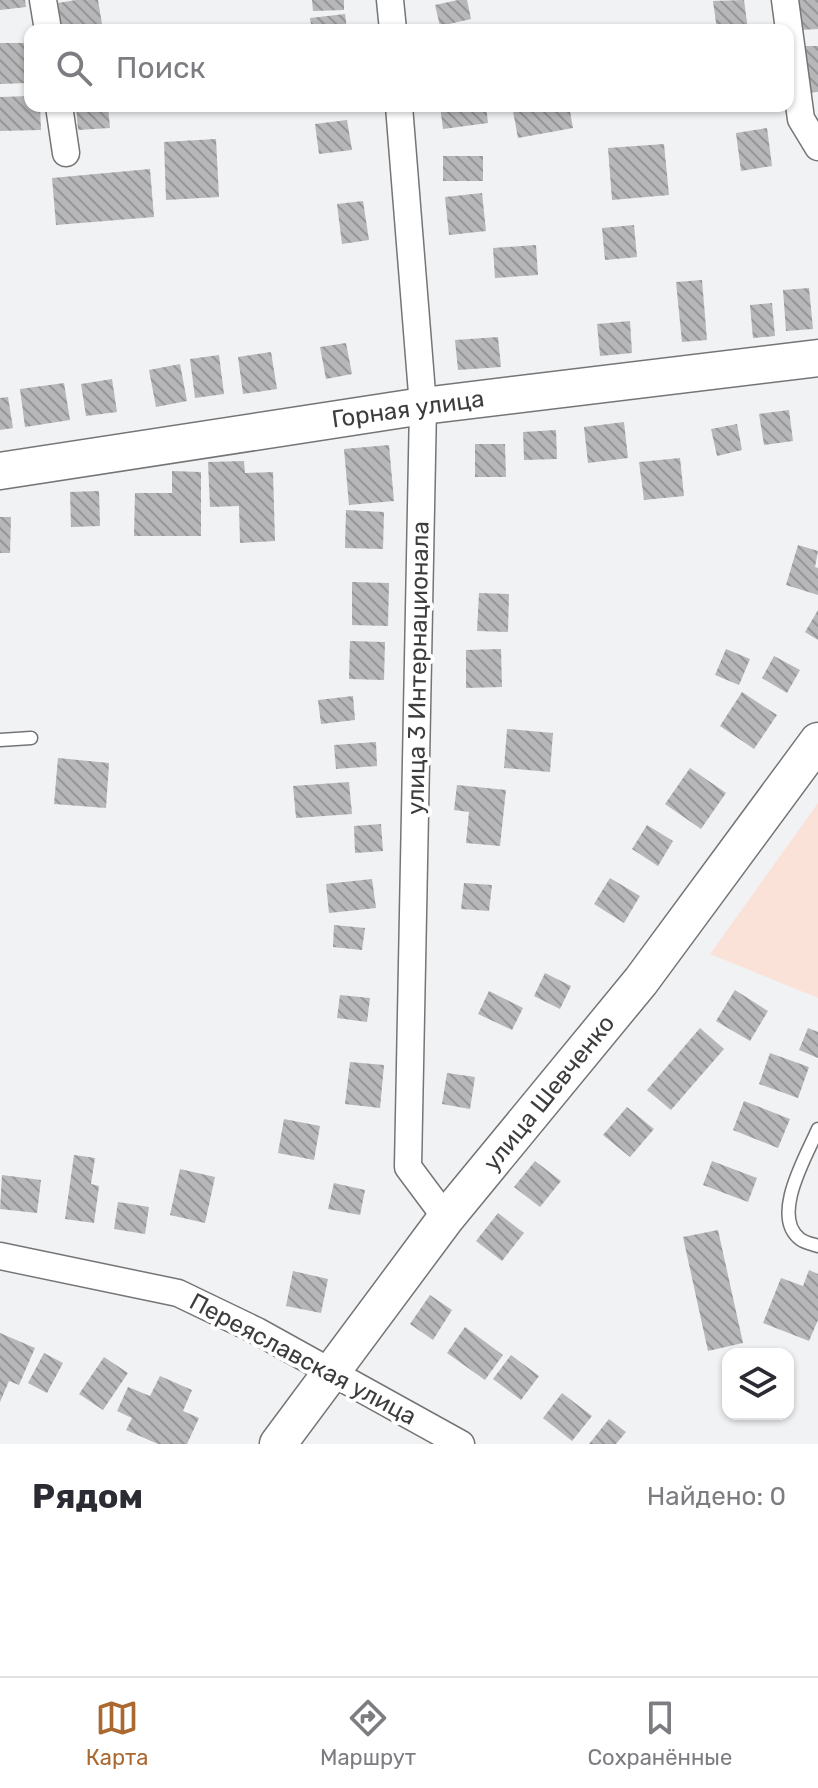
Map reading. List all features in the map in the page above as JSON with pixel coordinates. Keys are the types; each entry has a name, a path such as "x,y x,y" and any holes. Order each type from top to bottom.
{"main road":[{"name":"Горная улица","path":"0,471 423,406 818,358"},
{"name":"улица Шевченко","path":"278,1444 446,1218 641,981 818,741"}],"street":[{"path":"43,0 47,24"},
{"path":"390,0 392,24"},
{"path":"785,0 788,24"},
{"path":"794,67 801,119 818,147"},
{"path":"60,112 66,153"},
{"name":"улица 3 Интернационала","path":"399,112 423,406 408,1167 446,1218"},
{"name":"Переяславская улица","path":"0,1256 178,1293 257,1331 461,1444"}],"lane":[{"path":"0,740 31,738"},
{"path":"818,1129 791,1191 789,1222 800,1239 818,1246"}],"shaded area":[{"path":"818,803 818,998 710,954"}],"building":[{"path":"0,0 25,0 26,7 0,10"},
{"path":"98,0 102,24 61,24 58,3"},
{"path":"312,0 344,0 344,10 313,11"},
{"path":"467,0 471,19 440,24 435,5"},
{"path":"744,0 747,24 716,24 713,1"},
{"path":"799,0 818,0 818,29 801,30"},
{"path":"345,14 346,24 311,24 310,18"},
{"path":"0,43 24,43 24,83 0,84"},
{"path":"802,46 818,46 818,92 805,93"},
{"path":"24,96 24,112 40,112 41,130 0,131 0,97"},
{"path":"76,112 109,112 110,128 78,130"},
{"path":"441,112 487,112 488,123 443,129"},
{"path":"513,112 570,112 573,128 518,138"},
{"path":"347,120 352,150 319,154 315,124"},
{"path":"767,128 772,166 741,171 736,133"},
{"path":"216,139 219,197 166,200 164,142"},
{"path":"664,144 669,195 612,200 608,148"},
{"path":"443,156 483,156 483,181 443,181"},
{"path":"150,169 154,217 56,225 52,178"},
{"path":"482,193 486,231 449,235 445,197"},
{"path":"363,201 369,240 342,244 337,204"},
{"path":"634,225 637,257 605,260 602,228"},
{"path":"536,245 538,275 495,278 493,248"},
{"path":"702,280 707,340 682,342 676,282"},
{"path":"809,288 813,329 786,331 783,290"},
{"path":"772,303 775,336 753,338 750,305"},
{"path":"630,321 632,353 600,356 597,324"},
{"path":"498,337 501,367 458,370 455,340"},
{"path":"346,343 352,374 326,379 320,347"},
{"path":"271,352 277,389 243,394 238,357"},
{"path":"219,355 224,394 195,398 190,359"},
{"path":"180,364 187,401 156,407 149,370"},
{"path":"112,379 117,412 86,416 81,384"},
{"path":"64,383 70,420 25,427 20,389"},
{"path":"8,397 13,428 0,430 0,398"},
{"path":"789,410 793,441 764,445 759,414"},
{"path":"624,422 628,458 588,463 584,427"},
{"path":"737,424 742,450 717,456 711,429"},
{"path":"556,430 557,459 524,460 523,432"},
{"path":"475,444 505,444 506,477 475,477"},
{"path":"389,445 394,501 349,505 344,449"},
{"path":"680,458 684,496 644,500 639,462"},
{"path":"244,461 245,473 273,472 275,541 240,543 239,506 210,507 208,462"},
{"path":"172,471 201,472 201,536 134,536 135,493 172,493"},
{"path":"99,491 100,526 71,527 70,492"},
{"path":"346,510 384,512 383,549 345,548"},
{"path":"0,517 11,517 10,553 0,553"},
{"path":"798,545 818,551 815,567 818,568 818,595 786,585"},
{"path":"352,582 389,583 388,626 352,625"},
{"path":"479,593 509,594 508,632 477,631"},
{"path":"818,610 818,640 805,632"},
{"path":"350,641 385,642 384,680 349,679"},
{"path":"501,649 502,687 466,688 466,650"},
{"path":"726,649 750,659 739,685 715,675"},
{"path":"774,656 800,670 787,693 762,678"},
{"path":"742,692 777,715 754,749 720,726"},
{"path":"353,696 355,720 321,724 318,700"},
{"path":"507,729 553,733 550,772 504,768"},
{"path":"376,742 377,766 336,769 334,745"},
{"path":"58,758 109,763 106,808 54,804"},
{"path":"690,768 726,793 701,829 665,804"},
{"path":"349,782 352,814 296,818 293,786"},
{"path":"457,785 506,790 500,846 466,843 469,812 454,810"},
{"path":"381,824 383,851 355,853 354,826"},
{"path":"647,825 673,841 658,866 632,849"},
{"path":"610,878 640,896 624,923 594,904"},
{"path":"372,879 376,908 329,913 326,884"},
{"path":"464,883 492,885 489,911 461,909"},
{"path":"334,925 365,928 362,950 333,947"},
{"path":"545,973 571,986 560,1009 534,996"},
{"path":"735,990 768,1011 750,1041 716,1021"},
{"path":"489,991 523,1008 512,1030 478,1014"},
{"path":"340,995 370,998 367,1022 337,1018"},
{"path":"700,1028 724,1049 671,1110 647,1090"},
{"path":"808,1028 818,1032 818,1058 799,1050"},
{"path":"770,1053 809,1067 798,1098 759,1084"},
{"path":"350,1062 384,1065 380,1108 345,1104"},
{"path":"447,1073 475,1077 470,1109 442,1104"},
{"path":"744,1101 790,1119 778,1148 733,1130"},
{"path":"627,1107 654,1129 630,1157 603,1135"},
{"path":"284,1119 320,1126 314,1160 278,1153"},
{"path":"74,1155 95,1158 91,1184 99,1186 94,1223 65,1219"},
{"path":"535,1161 561,1181 540,1207 514,1187"},
{"path":"712,1161 757,1178 748,1202 703,1185"},
{"path":"180,1169 215,1177 205,1223 170,1215"},
{"path":"2,1175 41,1180 37,1213 0,1209"},
{"path":"334,1183 365,1190 360,1215 328,1209"},
{"path":"118,1202 149,1207 145,1234 114,1229"},
{"path":"498,1213 524,1233 502,1261 476,1241"},
{"path":"718,1230 743,1343 708,1351 683,1237"},
{"path":"809,1270 818,1274 818,1320 809,1341 763,1323 781,1278 803,1286"},
{"path":"293,1271 328,1279 321,1313 286,1306"},
{"path":"430,1295 452,1310 433,1340 410,1324"},
{"path":"465,1327 503,1355 485,1380 447,1353"},
{"path":"0,1333 35,1348 19,1385 9,1381 0,1402"},
{"path":"44,1353 63,1363 47,1393 28,1383"},
{"path":"511,1355 539,1376 521,1400 493,1379"},
{"path":"104,1357 128,1373 103,1410 79,1394"},
{"path":"160,1376 192,1390 183,1411 199,1418 187,1444 158,1444 126,1430 132,1418 117,1411 128,1387 150,1396"},
{"path":"562,1393 592,1416 572,1441 543,1418"},
{"path":"609,1419 626,1432 616,1444 589,1444"}]}
